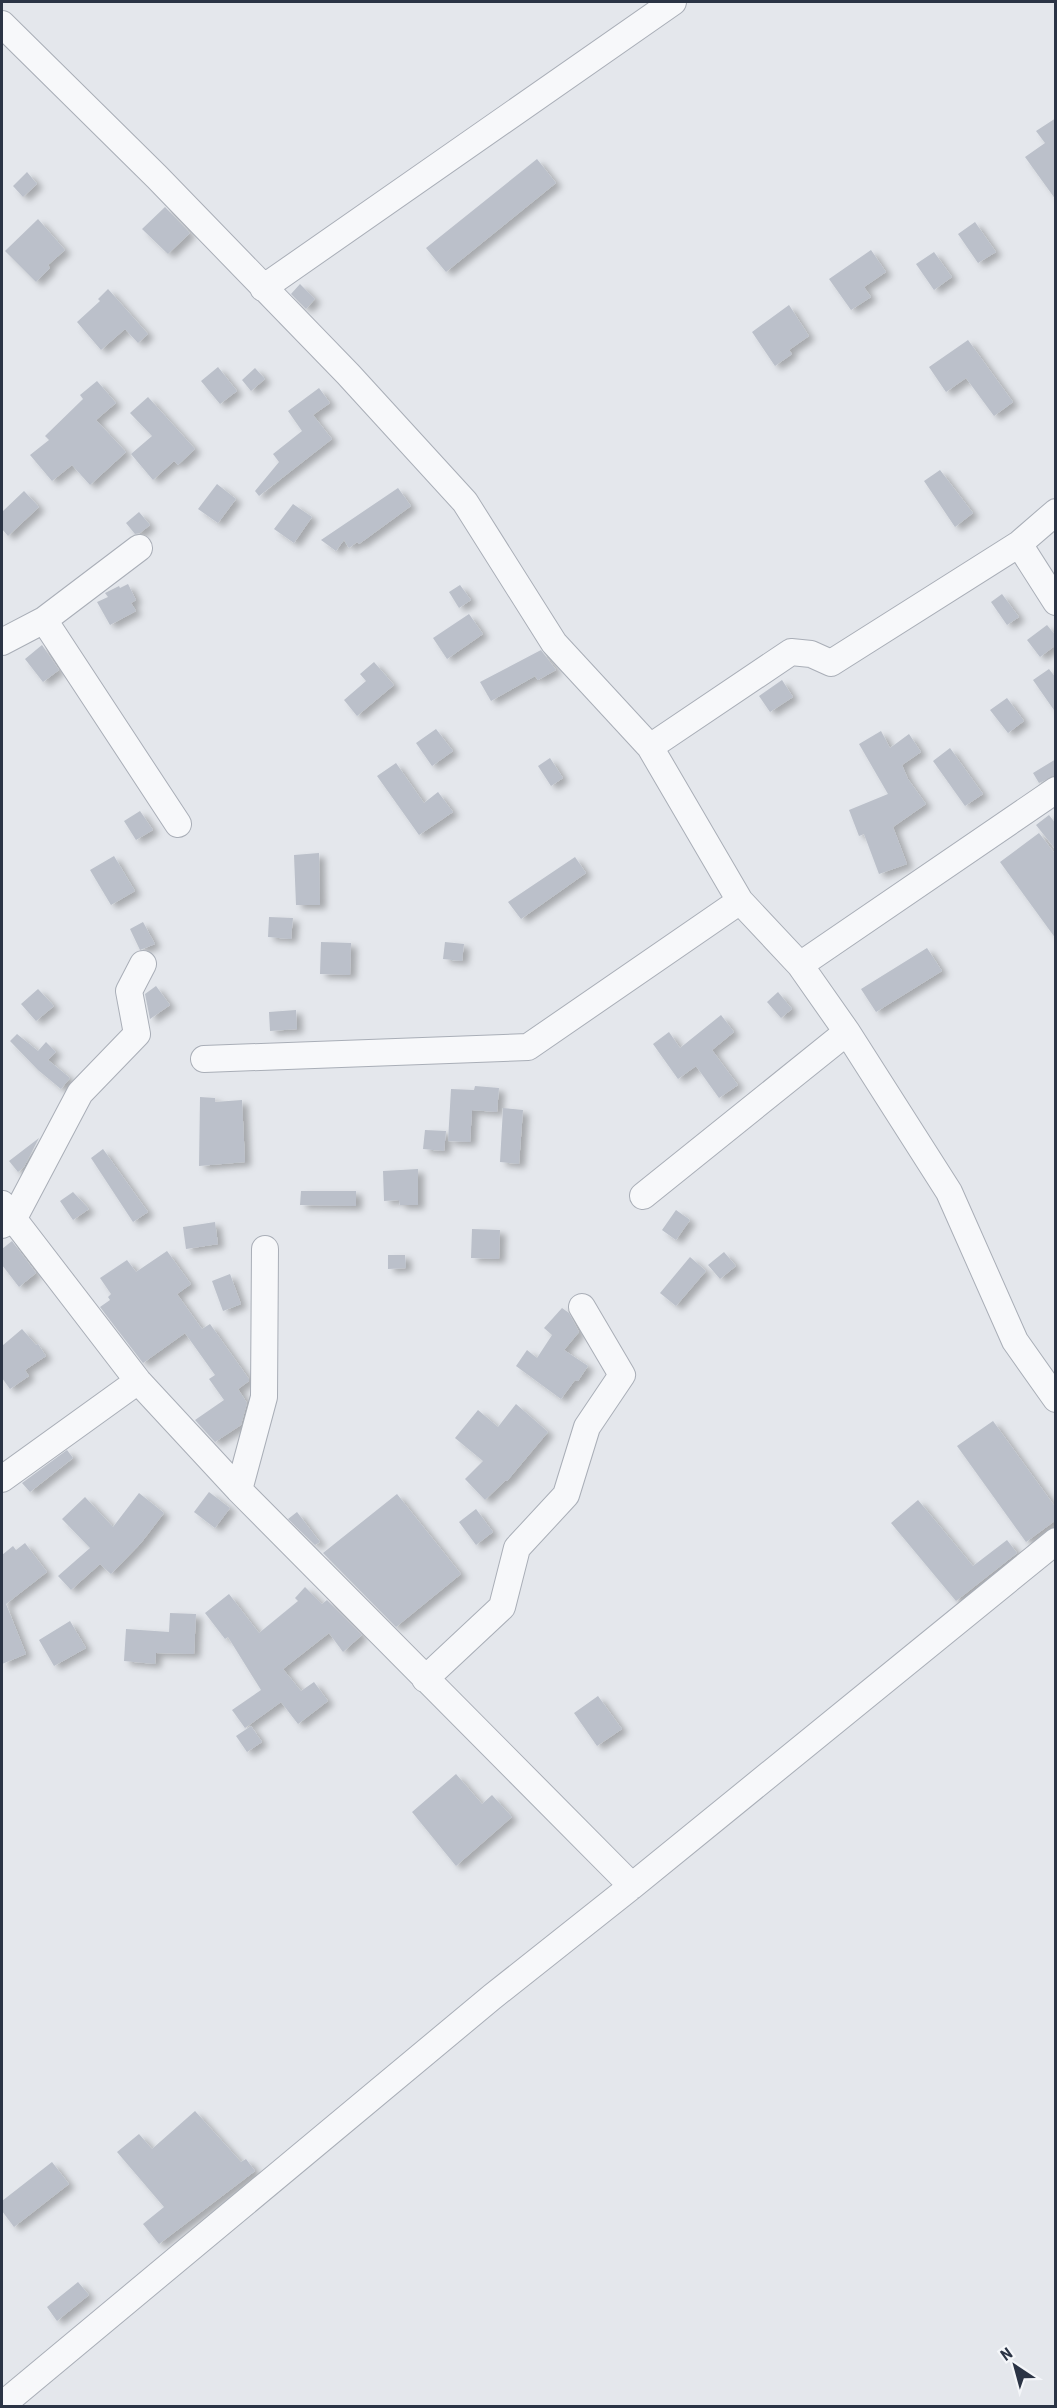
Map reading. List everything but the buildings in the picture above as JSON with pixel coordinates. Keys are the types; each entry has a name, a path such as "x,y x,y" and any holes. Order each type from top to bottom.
{"street":[{"path":"263,288 674,2"},
{"path":"2,25 157,177 348,374 465,502 554,643 650,747 740,901 800,965 847,1032 949,1192 1015,1341 1056,1399"},
{"path":"650,747 790,652 811,654 831,663 1019,544 1056,512"},
{"path":"1019,544 1056,602"},
{"path":"2,642 44,620 139,548"},
{"path":"44,620 178,824"},
{"path":"800,965 1056,790"},
{"path":"204,1059 528,1047 740,901"},
{"path":"143,964 129,991 137,1034 80,1093 6,1215 138,1381 238,1490 632,1886"},
{"path":"643,1196 847,1032"},
{"path":"238,1490 264,1397 265,1249"},
{"path":"424,1679 502,1607 517,1548 566,1495 588,1428 622,1375 582,1307"},
{"path":"2,1479 138,1381"},
{"path":"2,2405 492,1997 1056,1541"}]}
